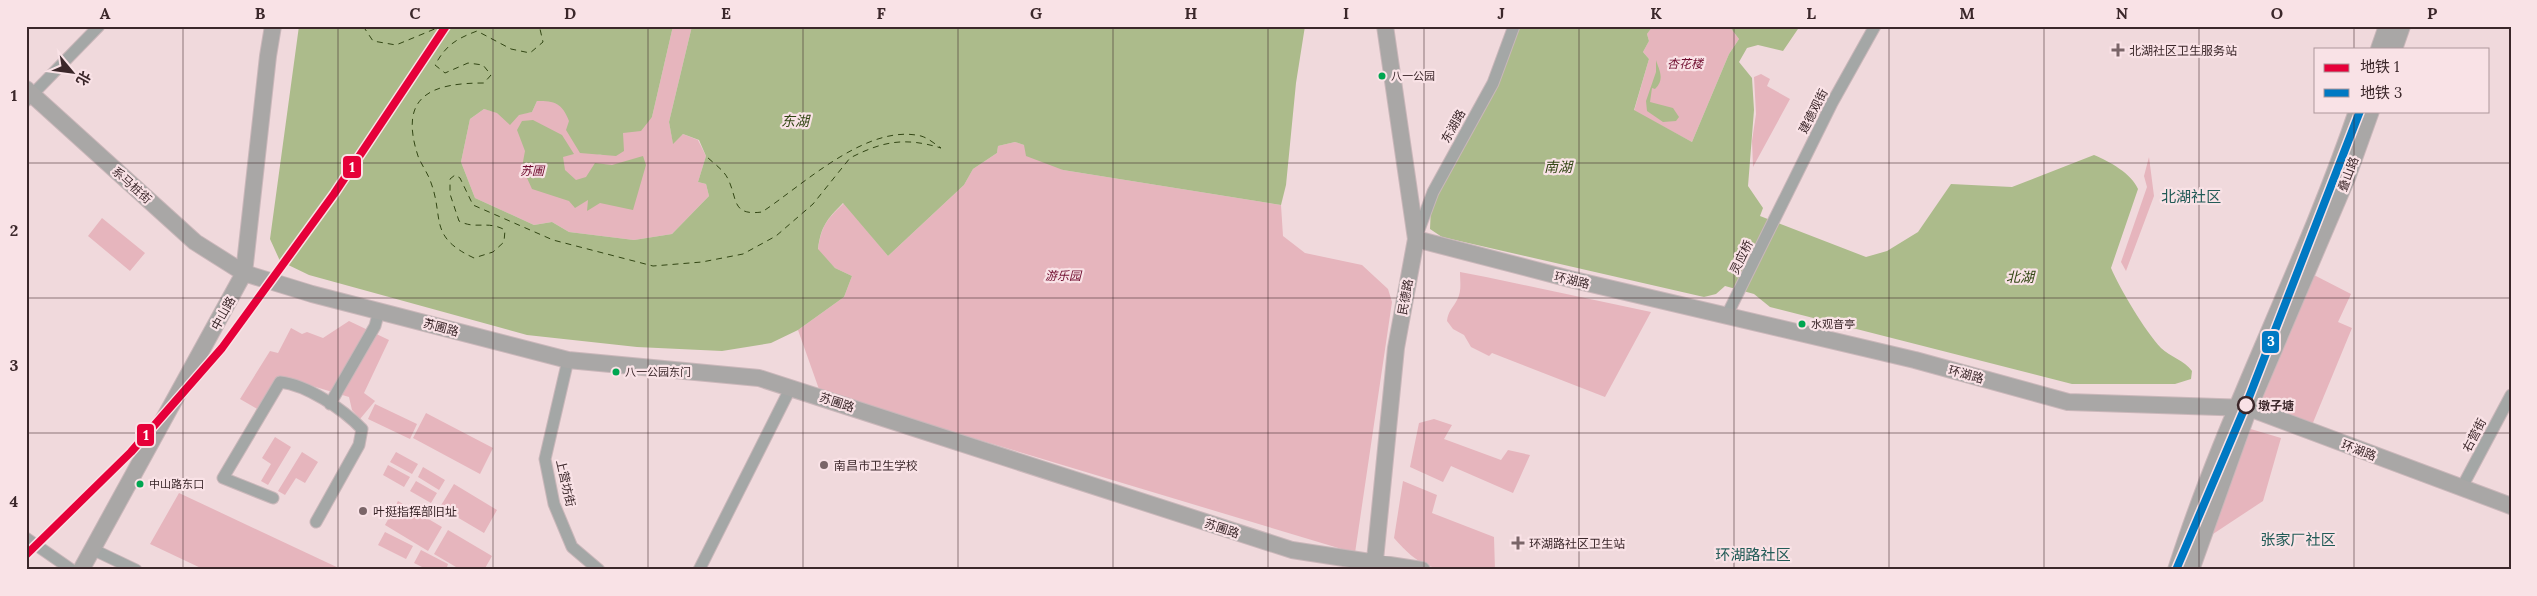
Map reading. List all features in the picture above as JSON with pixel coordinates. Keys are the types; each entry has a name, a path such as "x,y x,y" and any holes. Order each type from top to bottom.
{"main road":[{"name":"中山路","path":"81,570 244,272 273,26"},
{"name":"民德路","path":"1374,566 1396,348 1416,239 1385,26"},
{"path":"2379,48 2387,26"},
{"path":"2394,48 2402,26"},
{"name":"系马桩街","path":"28,95 195,242 244,272"},
{"name":"叠山路","path":"2191,570 2242,407 2337,171 2357,112"},
{"name":"叠山路","path":"2176,570 2194,514 2347,178 2371,112"},
{"name":"环湖路","path":"1416,239 1570,280 1915,360 2068,402 2242,407 2511,506"},
{"name":"苏圃路","path":"244,272 312,294 568,360 759,378 1292,550 1374,566 1422,570"}],"street":[{"path":"28,95 99,26"},
{"name":"东湖路","path":"1416,239 1433,192 1493,83 1514,26"},
{"name":"建德观街","path":"1779,210 1832,103 1875,26"},
{"name":"灵应桥","path":"1727,315 1779,210"},
{"path":"330,404 375,326 378,311"},
{"name":"上营坊街","path":"568,360 545,459 554,504 572,547 599,570"},
{"path":"273,498 223,478 280,382 296,384 349,415 362,429 359,446 316,522"},
{"path":"699,570 790,387"},
{"name":"右营街","path":"2461,488 2511,395"},
{"path":"26,538 72,570"},
{"path":"92,549 136,570"}],"green space":[{"name":"苏圃","path":"673,26 692,26 669,122 673,143 683,134 698,140 706,156 698,182 706,184 709,196 672,234 634,240 569,232 552,222 534,225 475,198 461,162 470,119 484,109 508,114 526,113 532,112 537,101 553,101 564,107 586,151 601,155 623,133 652,117"},
{"name":"杏花楼","path":"1653,26 1729,26 1739,39 1729,54 1692,142 1634,111 1649,59 1643,52 1649,41 1647,34"},
{"path":"1761,74 1770,79 1767,86 1790,99 1753,167 1752,141 1756,114 1754,77"},
{"name":"游乐园","path":"1015,142 1024,145 1063,170 1281,205 1283,236 1305,253 1362,265 1388,289 1392,302 1355,553 820,392 798,330 844,297 852,276 835,268 818,250 823,229 829,219 844,203 888,256 964,185 973,169 997,153 998,146"},
{"path":"2149,157 2154,196 2126,271 2121,262 2147,187 2144,176"},
{"path":"102,218 145,253 130,271 88,236"},
{"path":"1460,272 1651,312 1605,397 1492,353 1489,356 1471,347 1464,335 1453,329 1447,321 1460,293"},
{"path":"2314,275 2351,294 2338,322 2352,328 2312,425 2256,405"},
{"path":"349,321 389,340 364,393 375,401 360,419 352,410 349,397 299,382 278,379 259,410 240,399 270,351 278,353 291,328 302,334 307,332 323,338"},
{"path":"375,404 417,424 410,439 368,419"},
{"path":"426,413 493,448 480,474 413,438"},
{"path":"1434,419 1452,425 1444,439 1501,460 1508,450 1530,455 1513,493 1451,466 1443,482 1410,467 1419,423"},
{"path":"2244,427 2281,438 2263,501 2213,534"},
{"path":"275,437 291,447 268,485 261,481 271,464 262,458"},
{"path":"302,452 318,462 305,483 296,478 285,495 278,491"},
{"path":"396,452 418,464 412,474 390,462"},
{"path":"388,465 410,477 404,487 383,475"},
{"path":"423,467 445,480 439,490 418,477"},
{"path":"416,481 437,493 431,503 410,491"},
{"path":"1403,481 1437,495 1432,513 1494,537 1495,570 1439,569 1417,560 1406,551 1394,538"},
{"path":"454,484 497,510 484,533 440,507"},
{"path":"179,493 343,570 205,570 150,544"},
{"path":"398,501 442,527 428,551 385,525"},
{"path":"448,530 492,556 484,570 461,570 434,554"},
{"path":"385,532 413,546 406,559 378,545"},
{"path":"421,550 448,564 446,570 428,570 414,563"}],"water":[{"name":"东湖","path":"299,26 673,26 652,117 641,131 623,133 624,151 616,156 580,153 566,130 569,121 564,110 557,104 537,101 532,112 519,115 510,125 497,113 484,109 470,119 461,162 475,198 534,225 552,222 569,232 634,240 672,234 709,196 706,184 698,182 706,156 699,140 683,134 673,144 669,122 692,26 1305,26 1296,83 1286,185 1281,205 1063,170 1026,156 1024,145 1015,142 998,146 997,153 973,169 964,185 888,256 843,203 826,223 821,234 818,249 835,268 852,276 844,297 798,330 771,343 722,351 637,347 527,335 309,275 280,261 270,239"},
{"path":"1519,26 1653,26 1647,34 1649,41 1643,52 1649,59 1634,110 1692,142 1729,54 1739,39 1729,26 1800,26 1783,51 1758,45 1747,48 1739,62 1752,78 1754,110 1748,186 1763,208 1760,216 1866,257 1887,251 1918,232 1951,184 2012,187 2094,155 2107,161 2125,173 2138,189 2111,268 2148,331 2161,348 2189,367 2192,371 2191,379 2175,384 2072,384 1770,307 1754,294 1725,286 1716,294 1704,297 1442,237 1430,229 1431,206"},
{"path":"1656,60 1661,78 1655,89 1652,88 1650,102 1673,108 1679,117 1676,121 1663,122 1647,111 1646,101 1656,72"},
{"path":"533,120 562,135 574,154 563,157 565,170 576,180 586,177 595,163 612,165 643,156 646,165 633,210 600,203 587,211 588,200 575,208 569,201 532,189 522,167 525,151 517,130 522,121"}],"ferry route":[{"path":"363,26 373,41 396,45 442,26"},
{"path":"530,26 540,29 543,42 530,53 511,49 477,31 452,44 443,52 435,65 445,73 468,63 483,65 491,75 484,83 449,86 435,90 424,97 416,106 413,119 413,135 418,156 434,193 443,234 459,250 474,258 493,252 504,242 505,230 499,227 471,225 459,221 450,194 450,179 455,175 460,178 473,205 553,240 653,266 702,262 743,254 776,236 813,204 850,158 862,152 894,142 916,143 941,148 921,136 900,134 879,139 858,147 837,159 762,212 752,213 740,209 726,176 706,156"}],"metro line":[{"name":"1","path":"26,555 131,452 222,348 334,194 446,26"},
{"name":"3","path":"2176,570 2246,405 2360,112"}],"place":[{"name":"北湖社区卫生服务站","path":"2118,50"},
{"name":"八一公园","path":"1382,76"},
{"name":"水观音亭","path":"1802,324"},
{"name":"八一公园东门","path":"616,372"},
{"name":"墩子塘","path":"2246,405"},
{"name":"南昌市卫生学校","path":"824,465"},
{"name":"中山路东口","path":"140,484"},
{"name":"叶挺指挥部旧址","path":"363,511"},
{"name":"环湖路社区卫生站","path":"1518,543"}],"district":[{"name":"北湖社区","path":"2191,196"},
{"name":"张家厂社区","path":"2298,539"},
{"name":"环湖路社区","path":"1753,554"}],"water label":[{"name":"南湖","path":"1558,167"},
{"name":"北湖","path":"2020,277"}]}
